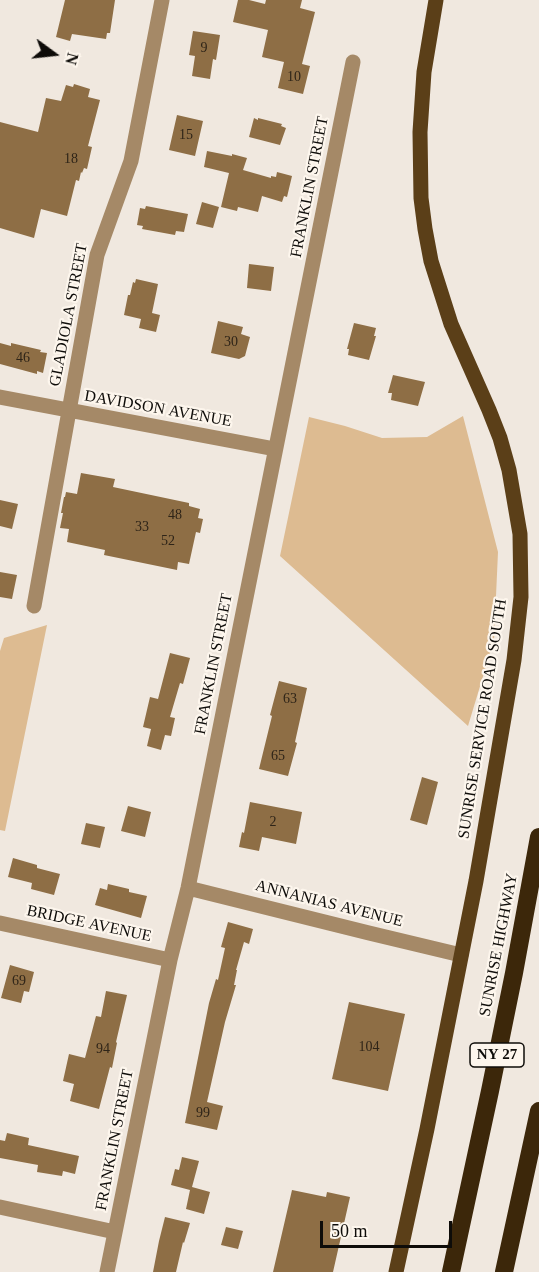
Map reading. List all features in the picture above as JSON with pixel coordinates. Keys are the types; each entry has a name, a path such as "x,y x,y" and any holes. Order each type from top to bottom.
{"highway":[{"name":"SUNRISE HIGHWAY","path":"451,1272 514,973 539,837"},
{"path":"504,1272 539,1111"}],"main road":[{"name":"SUNRISE SERVICE ROAD SOUTH","path":"396,1272 476,881 514,660 521,597 520,534 509,470 489,410 451,324 431,261 425,230 420,132 424,72 436,0"}],"street":[{"name":"GLADIOLA STREET","path":"34,606 97,255 131,160 162,0"},
{"name":"FRANKLIN STREET","path":"107,1272 170,960 188,888 353,62"},
{"name":"DAVIDSON AVENUE","path":"0,398 275,449"},
{"name":"ANNANIAS AVENUE","path":"188,888 461,955"},
{"name":"BRIDGE AVENUE","path":"0,923 170,960"},
{"path":"0,1207 115,1232"}],"shaded area":[{"path":"463,416 498,552 494,640 468,726 280,556 309,417 382,438 427,437"},
{"path":"47,625 5,831 0,830 0,651 4,638"}],"building":[{"path":"65,0 115,0 110,33 107,33 106,39 72,34 70,41 56,37"},
{"path":"238,0 265,4 266,0 302,0 300,8 315,12 302,64 310,66 303,94 278,88 284,62 262,57 268,30 233,22"},
{"path":"193,31 220,35 210,79 192,76 195,56 189,55"},
{"path":"74,84 90,89 88,97 100,100 88,146 92,147 87,169 84,168 81,172 79,181 76,180 67,216 41,209 34,238 0,228 0,122 38,132 46,98 61,101 66,85 73,87"},
{"path":"177,115 203,121 195,156 169,150"},
{"path":"254,118 282,124 281,126 286,128 280,145 249,137"},
{"path":"207,151 247,158 243,170 271,178 271,176 276,177 277,172 292,176 287,197 284,196 282,202 262,196 258,212 238,207 237,211 221,207 229,173 204,167"},
{"path":"202,202 219,207 213,228 196,224"},
{"path":"146,206 188,214 184,232 176,231 175,235 142,229 143,226 137,225 140,208 145,209"},
{"path":"249,264 274,267 271,291 247,288"},
{"path":"136,279 158,284 152,313 160,315 156,332 139,328 141,319 124,315 128,295"},
{"path":"218,321 243,327 241,334 250,337 245,356 239,359 211,353"},
{"path":"354,323 376,328 369,360 348,355 349,349 347,349"},
{"path":"0,343 11,346 11,343 47,353 43,373 37,371 37,374 0,364"},
{"path":"393,375 425,382 418,406 391,400 392,393 388,393"},
{"path":"81,473 115,479 113,487 189,503 189,506 200,509 198,518 203,519 200,533 196,532 189,564 178,562 177,570 104,555 105,550 67,542 69,529 60,528 64,497 66,492 77,494"},
{"path":"0,500 18,504 12,529 0,526"},
{"path":"0,572 17,575 12,599 0,597"},
{"path":"170,653 190,658 170,717 175,718 171,736 165,735 161,750 147,746 151,729 143,727 150,697 158,699"},
{"path":"279,681 307,688 295,742 297,743 288,776 259,769"},
{"path":"422,777 438,782 427,825 410,820"},
{"path":"250,802 302,812 296,844 262,837 259,851 239,847"},
{"path":"128,806 151,812 145,837 121,831"},
{"path":"86,823 105,827 100,848 81,844"},
{"path":"13,858 60,874 54,895 31,889 32,883 8,877"},
{"path":"108,884 147,896 141,918 95,905 100,888 107,890"},
{"path":"228,922 253,929 249,944 244,942 236,970 234,985 236,985 207,1102 223,1106 217,1130 185,1123 209,1003 216,979 218,980 225,948 221,947"},
{"path":"10,965 34,972 29,992 24,991 21,1003 1,998"},
{"path":"106,991 127,995 112,1068 110,1067 99,1109 70,1101 74,1084 63,1081 69,1054 85,1058 96,1016 101,1017"},
{"path":"349,1002 405,1014 388,1091 332,1079"},
{"path":"7,1133 29,1138 28,1145 79,1156 75,1174 63,1171 62,1176 37,1172 38,1165 0,1158 0,1140 5,1141"},
{"path":"182,1157 199,1161 192,1187 210,1192 204,1214 186,1209 190,1190 171,1185 175,1169 179,1170"},
{"path":"292,1190 326,1197 327,1192 350,1197 333,1272 273,1272"},
{"path":"165,1217 190,1223 176,1272 153,1272 159,1241"},
{"path":"226,1227 243,1231 238,1249 221,1245"}]}
